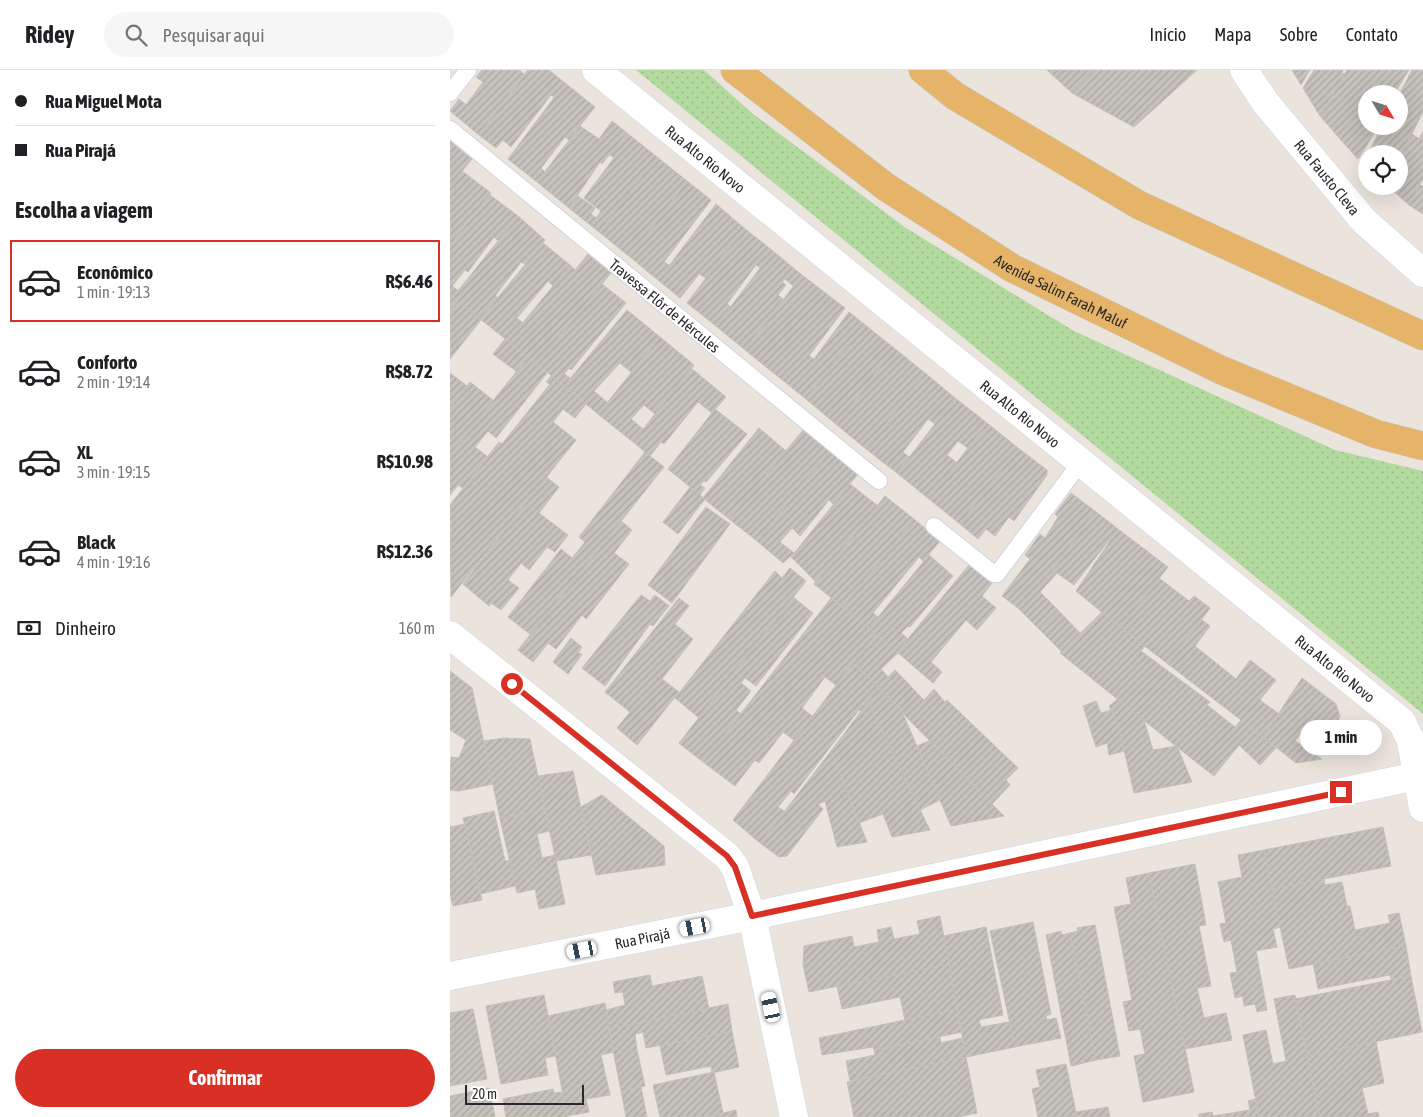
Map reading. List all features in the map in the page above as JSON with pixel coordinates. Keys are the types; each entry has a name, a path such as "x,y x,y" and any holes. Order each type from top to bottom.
{"highway":[{"name":"Avenida Salim Farah Maluf","path":"735,70 886,187 1012,268 1221,370 1376,434 1423,446"},
{"path":"923,70 955,96 1139,205 1423,336"}],"street":[{"name":"Rua Alto Rio Novo","path":"596,70 1402,722 1411,742 1420,775 1423,808"},
{"name":"Rua Fausto Cleva","path":"1244,70 1265,102 1364,221 1423,273"},
{"path":"450,635 727,856 735,867 752,916 794,1117"},
{"name":"Rua Pirajá","path":"450,976 752,916 1420,775"}],"lane":[{"path":"450,93 468,70"},
{"name":"Travessa Flôr de Hércules","path":"450,129 879,481"},
{"path":"934,526 994,574 997,574 1081,462"}],"green space":[{"path":"636,70 704,70 753,114 906,228 1074,331 1335,450 1423,471 1423,714"}],"building":[{"path":"482,70 519,70 524,74 479,135 450,111 459,99 466,105 483,82 476,77"},
{"path":"528,70 549,70 565,83 554,97 551,95 511,147 503,140 496,148 479,135"},
{"path":"1047,70 1095,70 1072,93"},
{"path":"1095,70 1197,70 1134,127 1072,93"},
{"path":"1292,70 1310,70 1301,85"},
{"path":"1314,70 1343,70 1342,73 1345,74 1320,116 1303,88"},
{"path":"1347,70 1382,70 1373,85 1358,85 1358,109 1340,139 1320,116"},
{"path":"1382,70 1409,70 1400,85 1373,85"},
{"path":"1412,70 1423,70 1423,112 1406,145 1372,145 1378,135 1408,135 1408,85 1404,85"},
{"path":"565,83 595,107 569,140 565,137 541,168 545,172 537,182 508,159"},
{"path":"1358,109 1358,135 1373,135 1367,145 1358,145 1358,159 1340,139"},
{"path":"612,121 627,133 602,164 600,162 569,208 537,182 580,126 599,139"},
{"path":"1423,131 1423,179 1409,205 1398,195 1408,195 1408,145 1406,145 1412,134 1419,139"},
{"path":"627,133 657,157 599,232 569,208 578,196 595,208 591,214 596,218 601,211 584,198 614,158 610,155"},
{"path":"450,141 472,159 450,186"},
{"path":"657,157 687,181 630,257 599,232"},
{"path":"462,171 491,193 450,245 450,186"},
{"path":"687,181 711,200 664,262 669,265 658,280 630,257"},
{"path":"1420,185 1423,186 1423,214 1409,205"},
{"path":"490,195 518,216 498,241 494,237 468,272 465,270 452,286 459,291 453,297 450,295 450,245"},
{"path":"716,204 744,228 706,278 699,274 680,298 658,280"},
{"path":"518,216 545,240 525,264 521,262 495,296 498,298 480,319 453,297"},
{"path":"744,228 773,251 761,268 756,265 727,304 731,307 716,326 687,303"},
{"path":"543,243 570,265 553,286 548,281 517,318 523,323 508,341 480,319"},
{"path":"773,251 802,275 793,286 785,279 782,282 786,285 778,295 783,299 745,350 716,326"},
{"path":"588,254 611,273 537,364 508,341 570,265 575,270"},
{"path":"802,275 845,308 809,356 814,359 849,312 864,324 806,399 745,350"},
{"path":"602,284 626,303 571,370 569,368 564,374 570,378 564,386 537,364"},
{"path":"450,295 458,301 450,311"},
{"path":"458,301 481,320 450,359 450,311"},
{"path":"627,310 660,337 631,372 620,363 594,391 608,403 598,414 564,386"},
{"path":"864,324 894,348 837,425 806,399"},
{"path":"660,337 694,365 655,414 644,405 631,419 643,429 633,442 598,414"},
{"path":"505,339 528,357 517,372 493,354"},
{"path":"894,348 925,373 866,449 837,425"},
{"path":"528,357 547,373 496,438 488,431 475,447 488,457 463,488 458,485 450,495 450,455"},
{"path":"691,368 726,397 712,413 698,402 664,444 661,442 650,456 633,442"},
{"path":"450,373 467,386 450,408"},
{"path":"925,373 955,398 935,424 928,419 903,452 909,457 897,473 866,449"},
{"path":"551,376 586,404 575,418 563,409 553,422 576,440 451,597 450,505 499,442 502,444 550,384 546,382"},
{"path":"470,382 494,401 450,455 450,408"},
{"path":"955,398 987,423 968,448 958,441 947,455 957,463 929,499 897,473"},
{"path":"715,409 747,434 706,482 704,481 700,485 705,488 700,495 668,469"},
{"path":"987,423 1018,448 960,524 929,499"},
{"path":"759,428 786,451 729,519 703,498"},
{"path":"804,429 830,451 757,541 729,519"},
{"path":"1018,448 1047,470 1047,475 1014,521 1009,517 995,536 986,529 978,539 960,524"},
{"path":"830,451 858,474 833,504 829,500 800,536 792,528 780,542 794,553 783,563 757,541"},
{"path":"645,452 664,467 531,635 508,617 561,549 572,558 585,542 579,537"},
{"path":"546,477 559,487 539,513 568,535 555,552 547,547 529,570 521,563 508,580 519,588 501,610 491,603 489,606 463,584"},
{"path":"850,484 878,506 816,582 791,557"},
{"path":"690,487 705,499 678,534 663,522"},
{"path":"1071,493 1095,511 1053,570 1018,608 1002,596 1030,559 1025,555 1040,534 1045,538 1058,517 1055,514"},
{"path":"885,496 914,519 843,607 814,584"},
{"path":"706,507 730,524 672,603 648,585"},
{"path":"1095,511 1118,529 1074,585 1057,573 1040,592 1058,610 1039,629 1018,608 1053,570"},
{"path":"914,519 940,541 923,561 919,557 873,613 878,617 869,628 843,607"},
{"path":"621,521 632,530 614,553 629,564 586,619 582,615 556,649 548,643 533,662 518,650"},
{"path":"1118,529 1168,567 1121,628 1076,591"},
{"path":"929,555 953,576 910,627 908,626 901,633 908,639 897,652 869,628"},
{"path":"969,565 992,583 982,596 996,608 977,630 966,620 931,662 942,672 933,683 897,652"},
{"path":"790,568 806,581 699,718 675,698 775,571 782,578"},
{"path":"1159,578 1189,601 1194,596 1210,608 1168,664 1121,628"},
{"path":"641,595 650,601 655,595 669,606 653,626 650,624 605,686 582,668"},
{"path":"793,597 813,613 756,686 745,678 741,683 751,691 736,710 741,714 703,762 679,743"},
{"path":"679,598 689,606 675,624 693,639 662,679 679,692 637,745 617,728 630,712 605,692"},
{"path":"831,598 876,634 836,685 825,677 802,708 812,716 794,740 783,732 759,763 755,760 735,786 703,762"},
{"path":"1058,610 1080,633 1062,652 1039,629"},
{"path":"1102,612 1145,646 1141,651 1210,702 1207,705 1235,727 1241,720 1276,748 1260,765 1239,745 1214,776 1182,751 1060,653"},
{"path":"1201,619 1210,626 1195,646 1236,679 1250,660 1276,680 1260,700 1279,714 1263,737 1168,664"},
{"path":"876,634 898,653 881,669 888,677 895,670 924,700 934,689 945,702 947,700 1018,768 1006,780 1010,785 992,804 853,663"},
{"path":"571,638 582,647 578,653 582,654 568,674 553,662"},
{"path":"853,663 878,686 861,711 859,710 794,794 791,791 778,807 784,811 760,843 733,820"},
{"path":"450,671 472,688 493,784 459,791 450,790 451,757 459,758 466,740 450,730"},
{"path":"1302,678 1336,704 1340,717 1325,745 1302,732 1295,741 1322,759 1296,763 1263,737"},
{"path":"878,686 901,709 940,800 920,810 868,702"},
{"path":"1118,699 1144,720 1153,750 1177,746 1192,782 1134,793 1118,724 1109,706"},
{"path":"1096,701 1101,713 1111,710 1118,724 1124,751 1109,755 1107,743 1096,747 1083,706"},
{"path":"868,702 930,830 892,837 883,814 859,823 831,751"},
{"path":"504,738 530,739 545,809 500,819 484,741"},
{"path":"931,740 1004,816 951,826 917,746"},
{"path":"831,751 867,842 837,847 825,801 818,804 823,809 787,856 779,857 760,843"},
{"path":"573,771 591,855 556,861 538,776"},
{"path":"602,795 664,846 665,865 596,875 581,807"},
{"path":"545,809 550,831 537,834 542,858 555,855 565,904 539,909 535,889 517,893 500,819"},
{"path":"494,811 505,861 510,860 515,886 480,894 463,818"},
{"path":"465,824 482,900 453,906 450,894 450,827"},
{"path":"1383,827 1391,866 1272,889 1264,850"},
{"path":"1264,850 1280,927 1273,929 1277,947 1256,951 1267,1010 1257,1012 1255,1004 1244,1006 1243,996 1235,998 1230,973 1237,972 1231,940 1224,942 1220,924 1226,923 1218,882 1242,877 1238,855"},
{"path":"1195,864 1206,925 1199,926 1211,986 1197,988 1204,1018 1226,1013 1232,1040 1185,1049 1149,873"},
{"path":"1149,873 1194,1092 1143,1102 1134,1056 1145,1054 1140,1029 1129,1031 1123,1002 1132,1000 1114,907 1131,904 1126,878"},
{"path":"1324,879 1325,885 1342,882 1355,930 1390,923 1388,915 1399,913 1406,946 1289,969 1272,889"},
{"path":"940,916 949,964 809,992 803,965 804,946 852,936 854,947 879,942 877,930 891,927 894,939 920,934 917,921"},
{"path":"1033,922 1051,1014 1046,1016 1047,1020 1056,1018 1061,1038 1015,1047 990,931"},
{"path":"1095,925 1120,1056 1096,1060 1070,933 1078,931 1077,928"},
{"path":"986,927 1003,1015 979,1020 981,1027 1009,1022 1015,1047 966,1057 944,936"},
{"path":"1061,931 1062,935 1070,933 1096,1060 1071,1066 1046,935"},
{"path":"1406,946 1411,976 1391,979 1390,975 1318,989 1313,963"},
{"path":"949,964 957,1009 905,1020 900,997 842,1009 837,986"},
{"path":"650,975 652,986 702,976 709,1009 609,1029 606,1010 625,1005 623,992 615,993 613,982"},
{"path":"1411,976 1422,1032 1307,1056 1295,999"},
{"path":"544,995 556,1056 545,1058 548,1075 501,1084 486,1006"},
{"path":"1295,995 1320,1117 1259,1117 1243,1035 1266,1030 1273,1064 1286,1061 1274,999"},
{"path":"605,1003 614,1052 601,1055 610,1095 586,1099 589,1112 567,1116 548,1016"},
{"path":"728,1004 732,1031 646,1048 643,1032 635,1034 637,1050 614,1055 609,1029"},
{"path":"473,1009 487,1079 450,1086 450,1013"},
{"path":"957,1009 962,1032 874,1050 873,1047 822,1055 819,1038"},
{"path":"732,1031 739,1067 712,1073 711,1066 666,1075 660,1046"},
{"path":"940,1037 941,1043 962,1038 966,1057 850,1081 846,1061 875,1055 874,1050"},
{"path":"1376,1041 1384,1083 1362,1088 1368,1114 1378,1112 1379,1117 1320,1117 1307,1056"},
{"path":"637,1050 645,1086 621,1091 614,1055"},
{"path":"966,1057 977,1113 958,1117 854,1117 847,1082"},
{"path":"1066,1064 1077,1117 1038,1117 1032,1089 1040,1087 1036,1070"},
{"path":"714,1072 723,1113 701,1117 660,1117 653,1085"},
{"path":"641,1087 647,1117 626,1117 621,1091"},
{"path":"489,1088 495,1117 450,1117 450,1096"},
{"path":"553,1089 554,1093 563,1092 567,1117 506,1117 503,1099"},
{"path":"1255,1099 1259,1117 1199,1117 1199,1114 1212,1112 1213,1116 1250,1110 1248,1101"},
{"path":"1108,1107 1110,1117 1077,1117 1076,1112"},
{"path":"736,1110 737,1117 701,1117 723,1113"}],"route":[{"path":"512,684 727,856 735,867 752,916 1341,792"}]}
